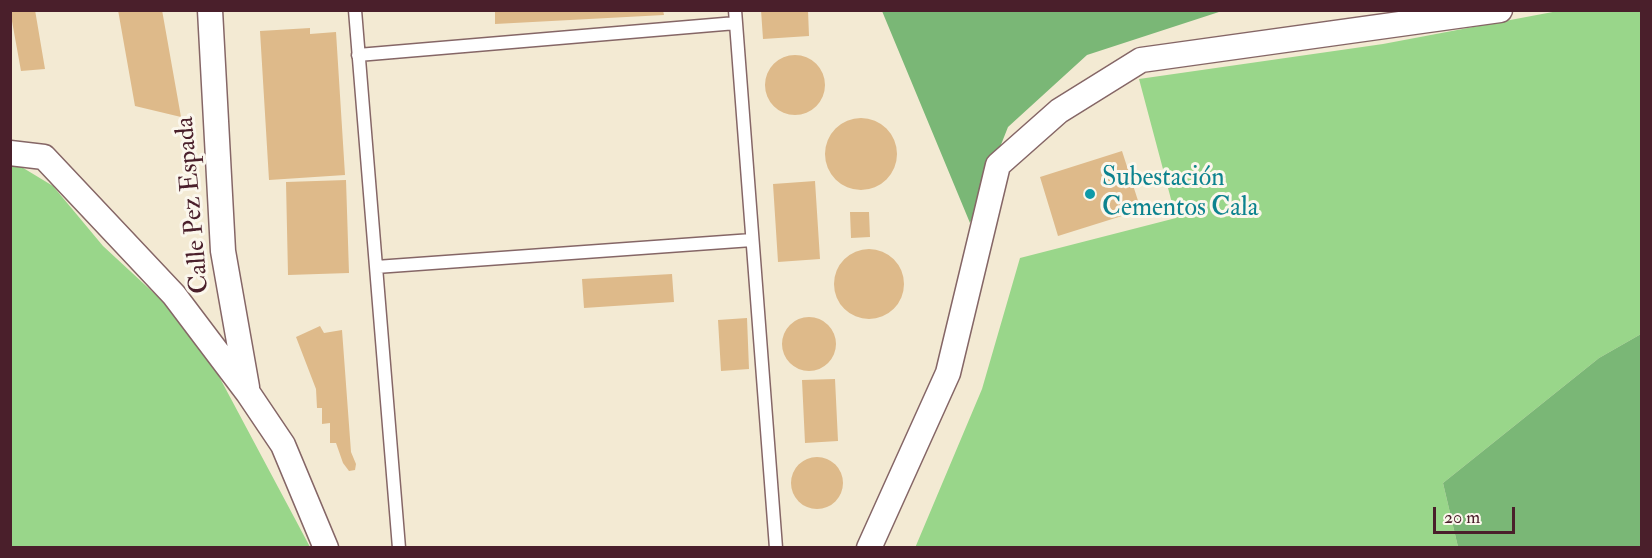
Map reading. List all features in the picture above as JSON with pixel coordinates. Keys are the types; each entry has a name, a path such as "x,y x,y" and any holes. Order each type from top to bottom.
{"street":[{"name":"Calle Pez Espada","path":"210,10 223,250 248,393"},
{"path":"869,548 948,373 998,165 1059,111 1141,60 1500,10"},
{"path":"10,153 44,157 174,296 248,393 283,445 326,548"}],"lane":[{"path":"355,10 399,548"},
{"path":"358,55 736,17 776,548"},
{"path":"376,267 752,240"}],"green space":[{"path":"882,11 1222,11 1087,55 1008,127 970,223"},
{"path":"1558,11 1641,11 1641,334 1599,358 1443,483 1458,547 915,548 982,389 1020,258 1176,218 1139,79 1383,44"},
{"path":"10,160 53,186 103,246 170,308 214,367 310,547 11,547"},
{"path":"1641,334 1641,547 1458,547 1443,483 1599,358"}],"building":[{"path":"10,10 35,10 45,69 21,71"},
{"path":"118,10 162,10 181,117 135,106"},
{"path":"495,10 663,10 664,15 495,24"},
{"path":"761,10 808,10 809,36 763,39"},
{"path":"310,28 310,34 336,32 345,175 269,180 260,31"},
{"path":"795,55 816,64 825,85 816,106 795,115 774,106 765,85 774,64"},
{"path":"861,118 881,124 891,134 897,154 891,174 881,184 861,190 841,184 831,174 825,154 831,134 841,124"},
{"name":"Subestación Cementos Cala","path":"1122,151 1141,210 1058,236 1040,177"},
{"path":"346,180 349,273 288,275 286,182"},
{"path":"815,181 820,259 778,262 773,184"},
{"path":"850,212 869,212 870,237 851,238"},
{"path":"869,249 882,252 894,259 901,271 904,284 901,297 894,309 882,316 869,319 856,316 844,309 837,297 834,284 837,271 844,259 856,252"},
{"path":"672,274 674,302 584,308 582,279"},
{"path":"809,317 819,319 828,325 834,334 836,344 834,354 828,363 819,369 809,371 799,369 790,363 784,354 782,344 784,334 790,325 799,319"},
{"path":"747,318 749,369 721,371 718,320"},
{"path":"320,326 324,333 342,330 351,452 356,464 355,470 349,471 343,463 336,443 330,443 330,423 322,424 322,408 317,408 316,389 296,337"},
{"path":"835,379 838,441 805,443 802,380"},
{"path":"817,457 827,459 835,465 841,473 843,483 841,493 835,501 827,507 817,509 807,507 799,501 793,493 791,483 793,473 799,465 807,459"}],"place":[{"name":"Subestación Cementos Cala","path":"1090,194"}]}
